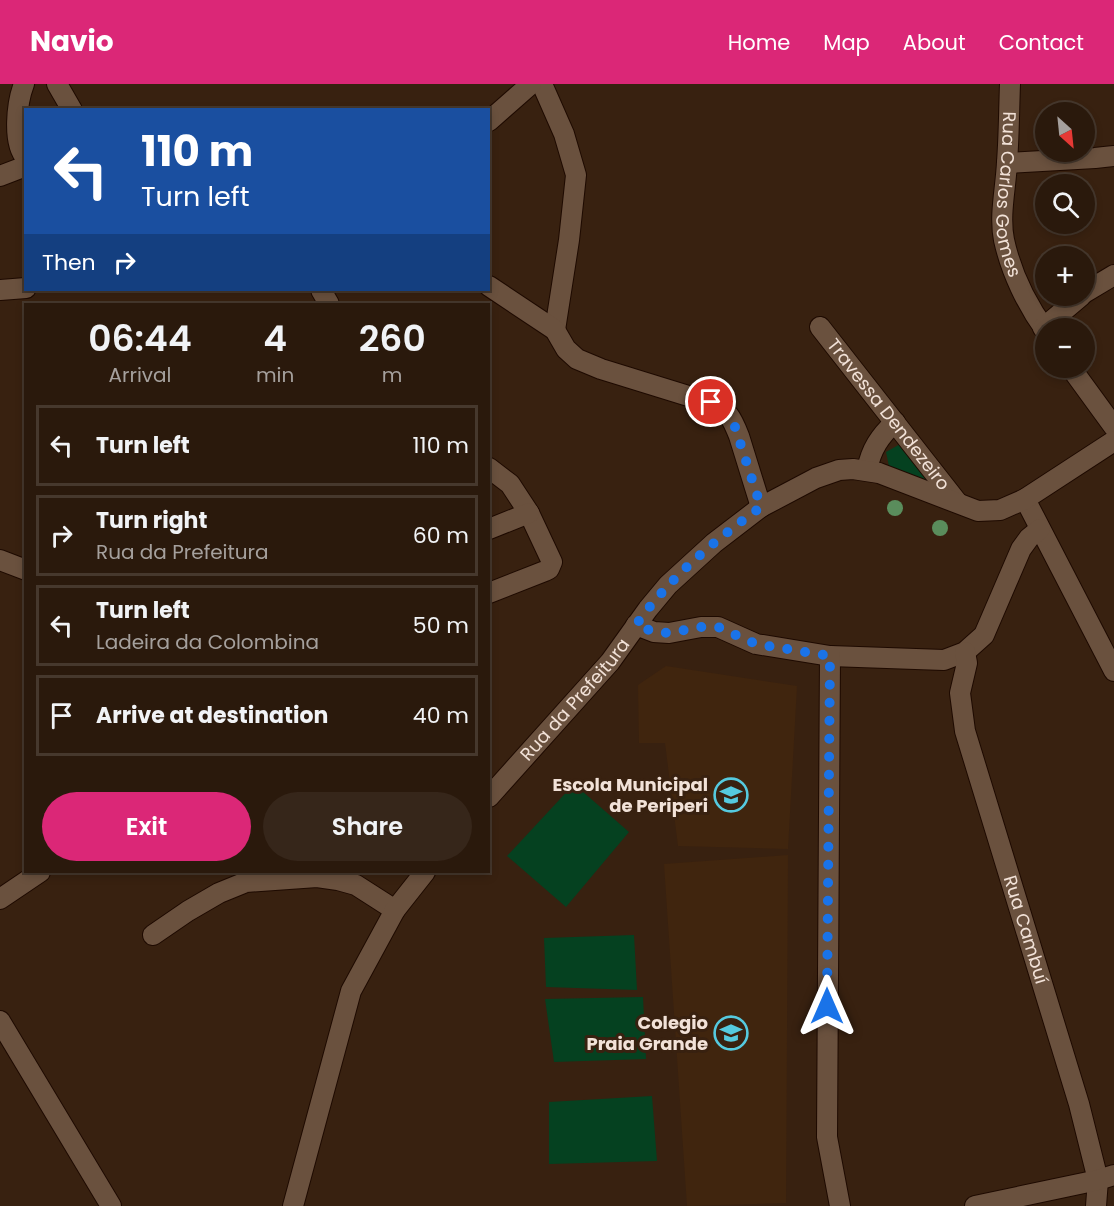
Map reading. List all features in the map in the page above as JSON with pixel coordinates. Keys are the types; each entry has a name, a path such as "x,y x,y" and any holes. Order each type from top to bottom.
{"street":[{"path":"24,84 16,112 24,157"},
{"path":"57,84 71,108"},
{"path":"490,119 531,84"},
{"path":"542,84 564,134 576,175 555,330"},
{"name":"Rua Carlos Gomes","path":"1010,84 1003,210 1004,238 1012,267 1038,318"},
{"path":"1007,163 1114,156"},
{"path":"0,176 24,167"},
{"path":"1095,287 1114,275"},
{"path":"490,287 555,330 566,349 577,359 601,369 711,402 723,408 739,436 761,507"},
{"path":"0,290 24,288"},
{"path":"1057,318 1070,306"},
{"name":"Travessa Dendezeiro","path":"820,327 957,502"},
{"path":"1078,378 1114,427"},
{"path":"867,470 876,443 895,422"},
{"name":"Rua da Prefeitura","path":"490,796 610,662 668,585 689,564 761,507 816,478 839,470 867,470 969,508 989,512 1012,506 1025,499 1114,441"},
{"path":"490,469 510,484 529,513 552,562 549,569 490,593"},
{"path":"1025,499 1114,671"},
{"path":"490,530 529,513"},
{"path":"636,625 654,632 669,633 701,627 718,627 756,644 830,656 944,660 965,652 984,635 1021,549 1040,529"},
{"path":"0,560 24,569"},
{"name":"Rua Cambuí","path":"965,652 967,663 960,693 964,731 1080,1104 1106,1177 1096,1206"},
{"path":"830,656 827,1137 840,1206"},
{"path":"0,899 39,873"},
{"path":"293,1206 351,991 395,910 424,873"},
{"path":"153,935 245,877 317,877 338,880 356,885 395,910"},
{"path":"0,1021 111,1206"},
{"path":"975,1206 1106,1177"}],"shaded area":[{"name":"Escola Municipal de Periperi","path":"666,666 797,686 788,849 678,846 665,743 639,743 638,685"},
{"name":"Colegio Praia Grande","path":"788,855 786,1203 687,1206 664,864"}],"green space":[{"path":"902,443 948,488 890,471 886,452"},
{"path":"574,784 629,832 566,907 507,856"},
{"path":"634,935 637,990 546,987 544,938"},
{"path":"643,997 646,1059 554,1062 545,999"},
{"path":"652,1096 657,1161 549,1164 549,1102"}],"place":[{"name":"Escola Municipal de Periperi","path":"731,795"},
{"name":"Colegio Praia Grande","path":"731,1033"}],"route":[{"path":"711,402 723,408 734,424 761,507 689,564 668,585 636,625 654,632 669,633 701,627 718,627 756,644 830,656 827,1006"}]}
